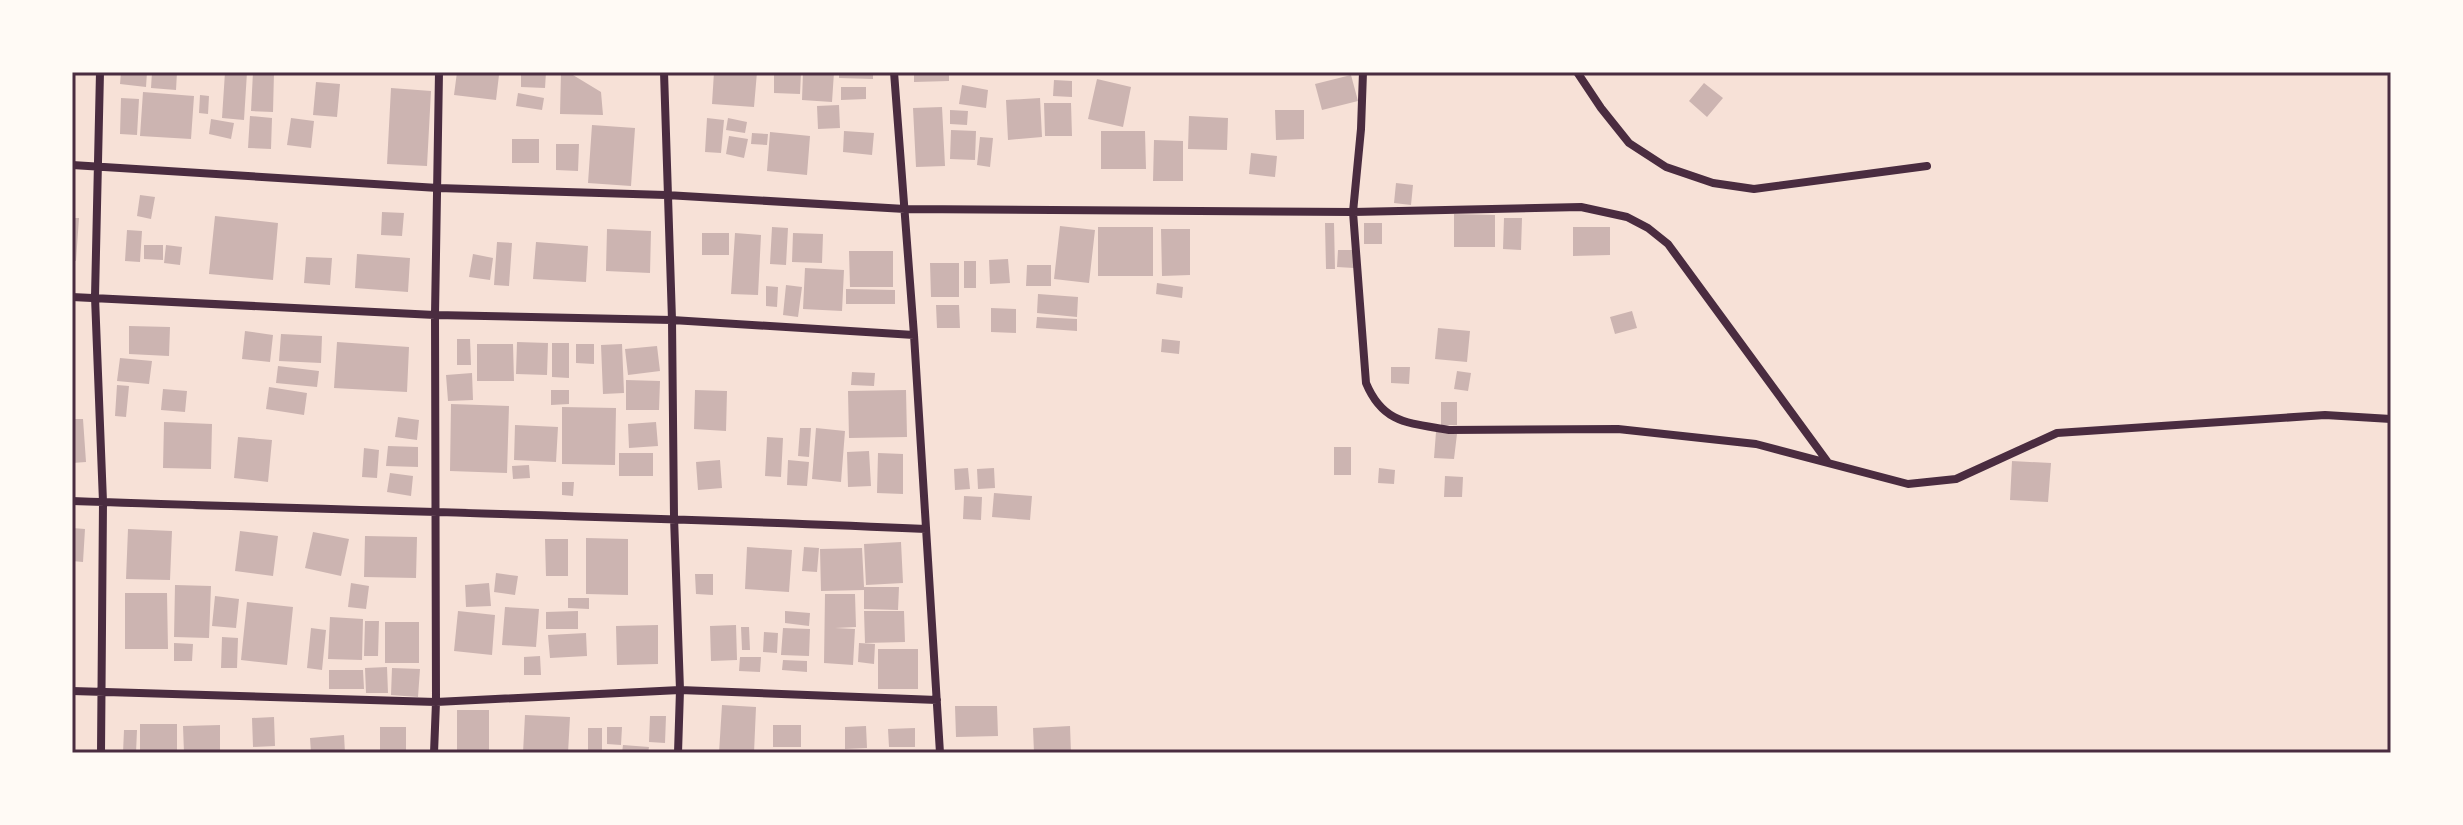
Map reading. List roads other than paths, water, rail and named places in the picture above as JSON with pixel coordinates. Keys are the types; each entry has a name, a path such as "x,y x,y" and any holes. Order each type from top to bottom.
{"street":[{"path":"100,72 95,297 103,502 101,753"},
{"path":"434,753 439,72"},
{"path":"664,72 680,690 678,753"},
{"path":"894,72 940,753"},
{"path":"1363,72 1353,212 1366,383 1373,401 1395,418 1449,430 1618,429 1756,444 1908,484 1956,479 2057,433 2325,415 2391,419"},
{"path":"1577,72 1629,143 1666,167 1713,183 1754,189 1927,166"},
{"path":"72,165 438,188 666,195 905,209 1353,212 1581,207 1627,217 1668,244 1827,461"},
{"path":"72,297 435,315 672,320 914,335"},
{"path":"72,501 674,517 926,529"},
{"path":"72,691 436,702 680,690 937,700"}]}
